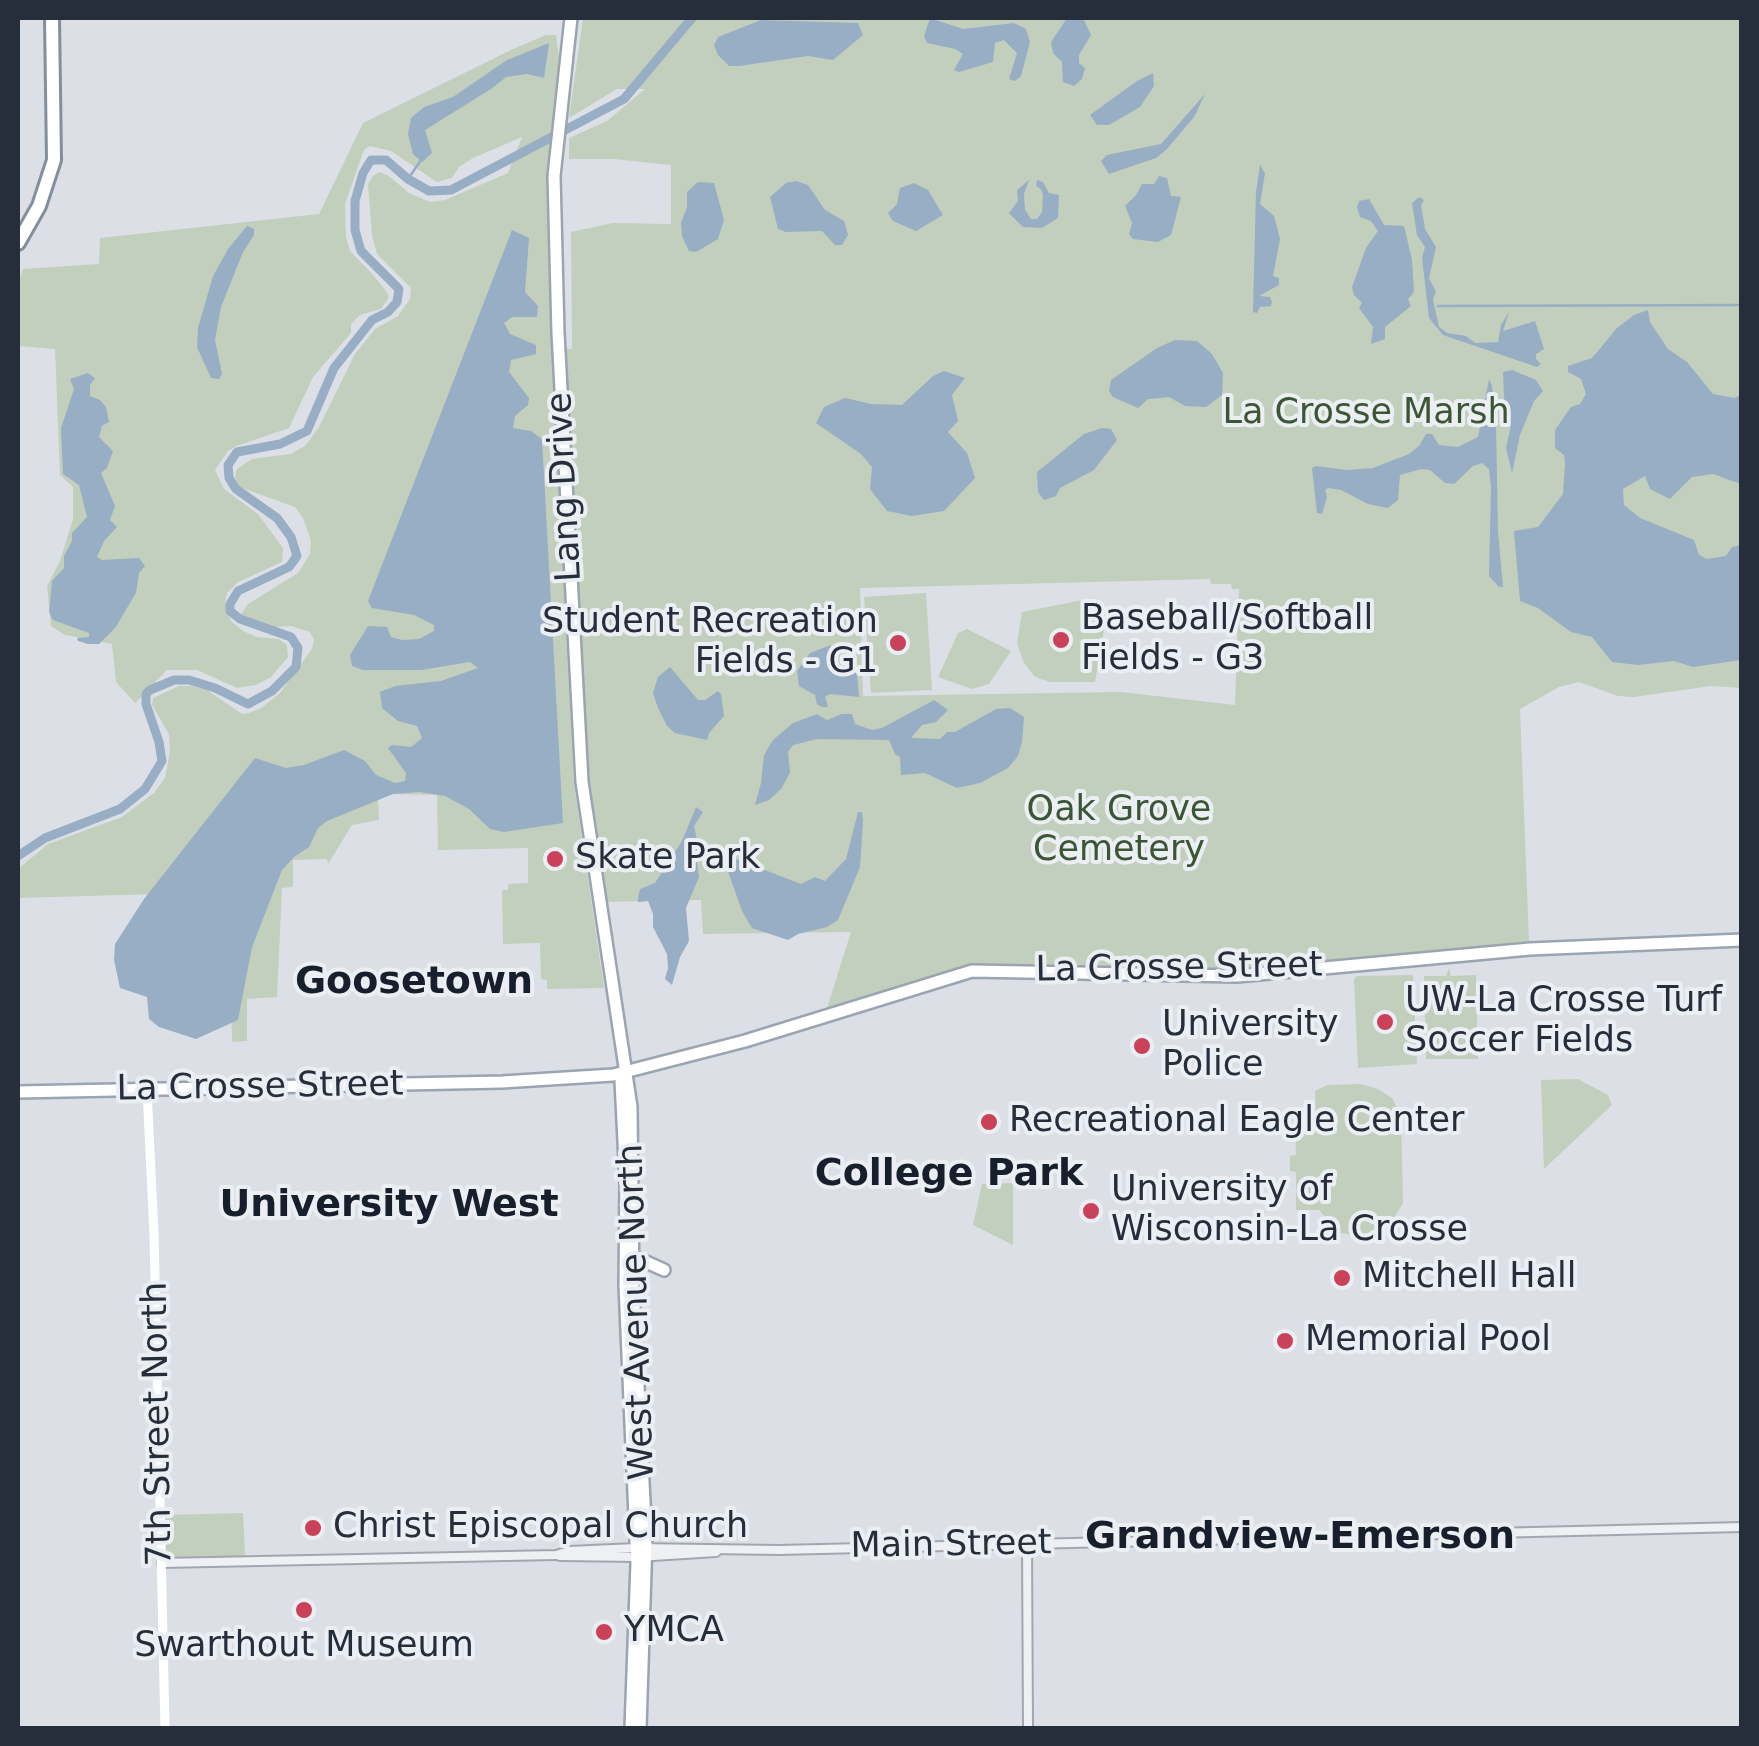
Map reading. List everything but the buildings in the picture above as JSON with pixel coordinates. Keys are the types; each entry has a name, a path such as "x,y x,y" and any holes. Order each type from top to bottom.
{"highway":[{"path":"18,243 39,206 54,160 52,18"}],"main road":[{"name":"Lang Drive","path":"571,18 553,200 557,316 582,782 625,1075"},
{"name":"La Crosse Street","path":"18,1092 502,1082 625,1075 972,972 1238,976 1536,949 1742,937"},
{"name":"West Avenue North","path":"625,1075 630,1082 633,1152 641,1553 629,1366 621,1080 625,1075"},
{"name":"7th Street North","path":"147,1089 151,1098 165,1728"},
{"path":"633,1256 664,1270"},
{"path":"631,1728 641,1553"},
{"path":"640,1728 641,1553"}],"street":[{"name":"Main Street","path":"162,1564 1742,1527"},
{"path":"1026,1544 1028,1728"}],"green space":[{"path":"583,18 1741,18 1741,688 1711,686 1634,697 1618,696 1579,682 1559,687 1520,709 1529,941 1233,972 965,968 827,1008 851,932 703,934 701,900 604,902 587,776 578,633 566,633 574,784 604,988 547,989 547,980 541,979 540,943 503,944 502,890 508,890 508,884 528,883 528,848 438,850 437,795 393,794 378,799 379,820 352,825 328,864 327,859 293,860 293,887 282,888 277,997 247,999 247,1041 232,1042 229,892 18,898 18,869 48,844 122,817 154,793 165,778 170,751 169,734 152,705 153,698 179,686 191,686 207,690 242,714 249,713 279,694 312,649 314,640 310,632 291,626 274,627 241,614 248,604 298,573 310,554 311,541 295,507 239,487 237,469 252,459 291,454 306,445 355,354 375,329 398,316 410,299 411,288 377,254 368,184 372,177 379,172 430,202 445,200 508,173 522,137 473,158 459,167 452,178 437,182 391,151 370,146 364,150 345,204 346,237 350,251 375,277 388,299 381,309 360,315 351,324 351,333 313,377 289,428 228,451 215,470 224,489 258,514 283,548 282,562 238,582 227,593 225,603 231,621 243,631 279,639 287,645 288,657 271,677 256,685 237,688 197,670 167,670 135,703 116,682 112,644 65,635 51,626 47,586 60,561 73,519 73,487 60,475 55,349 18,346 18,284 23,269 99,264 100,238 319,214 363,123 513,49 546,35 556,35 559,58 547,201 552,349 572,349 571,232 613,223 671,224 671,165 569,159 569,138 607,121 645,89 617,89 569,118","holes":["1210,579 1211,584 1231,584 1232,589 1239,589 1235,705 1121,692 863,696 860,588"]},
{"name":"Student Recreation Fields - G1","path":"926,593 932,690 871,693 864,597"},
{"name":"Baseball/Softball Fields - G3","path":"1088,599 1104,605 1106,618 1095,682 1050,682 1035,677 1024,663 1017,643 1022,612"},
{"name":"Baseball/Softball Fields - G3","path":"967,629 1011,651 989,684 972,689 938,677 958,633"},
{"path":"1449,968 1451,976 1476,975 1478,1059 1426,1059 1424,976 1446,976"},
{"name":"UW-La Crosse Turf Soccer Fields","path":"1413,975 1417,1064 1358,1068 1354,979"},
{"path":"1578,1079 1608,1095 1612,1105 1544,1169 1541,1080"},
{"path":"1361,1084 1378,1089 1392,1098 1401,1115 1403,1203 1390,1225 1371,1237 1338,1232 1319,1210 1296,1210 1296,1172 1290,1171 1290,1156 1296,1155 1295,1127 1316,1127 1315,1091 1327,1085"},
{"path":"1013,1183 1013,1245 973,1225 982,1184"},
{"path":"243,1513 245,1556 166,1558 165,1515"}],"water":[{"path":"930,18 963,29 1014,23 1026,29 1030,42 1021,76 1015,81 1009,79 1017,53 1004,40 995,43 993,62 954,70 963,54 927,43 924,36"},
{"path":"1067,18 1083,18 1091,35 1079,55 1079,63 1085,68 1082,79 1074,86 1063,82 1062,62 1053,53 1051,42"},
{"path":"761,20 858,23 863,35 833,60 808,56 729,66 714,45 718,37"},
{"path":"549,43 544,78 527,74 506,77 425,130 432,153 422,162 413,154 408,134 411,118 424,107 453,97 507,60"},
{"path":"1153,73 1154,86 1140,107 1109,125 1097,125 1090,115"},
{"path":"1205,94 1194,117 1167,149 1156,158 1109,174 1101,161 1107,155 1161,144"},
{"path":"1260,165 1265,173 1260,204 1274,216 1280,239 1273,276 1279,278 1279,285 1259,296 1270,297 1272,302 1271,306 1260,307 1257,313 1253,312"},
{"path":"1159,176 1167,178 1171,196 1181,197 1171,235 1158,242 1133,239 1125,206 1142,184 1154,184"},
{"path":"1029,180 1024,194 1025,210 1031,219 1037,219 1042,212 1043,195 1036,186 1037,180 1043,182 1049,193 1059,195 1058,218 1042,228 1023,227 1009,213 1018,201 1017,190"},
{"path":"698,182 714,183 724,220 718,239 696,252 689,251 681,223 687,192"},
{"path":"786,183 808,185 825,210 844,221 848,235 842,245 835,245 822,231 778,229 770,197"},
{"path":"914,183 928,190 943,215 916,231 893,221 888,213 897,204 900,188"},
{"path":"1419,197 1424,200 1421,205 1425,229 1436,247 1429,278 1436,292 1433,299 1439,327 1475,343 1498,342 1501,325 1509,312 1503,331 1535,321 1544,349 1536,354 1541,364 1537,367 1443,335 1429,318 1422,258 1425,247 1417,235 1412,203"},
{"path":"1369,199 1384,225 1404,226 1414,292 1408,299 1411,306 1385,327 1385,339 1371,344 1373,327 1359,308 1362,303 1352,287 1366,248 1378,231 1371,221 1360,217 1357,207 1359,201"},
{"path":"247,226 254,229 254,235 221,307 215,340 222,374 219,379 211,378 197,347 198,328 213,276"},
{"path":"512,230 529,238 525,292 538,306 537,317 512,317 504,323 510,334 536,345 536,354 511,360 509,372 529,398 528,405 515,416 513,428 531,431 542,439 563,823 504,832 490,829 469,809 445,796 419,792 393,794 327,821 318,828 309,847 282,870 252,947 238,1020 196,1039 159,1027 149,1019 147,997 120,988 115,944 144,899 255,758 286,768 344,750 365,761 376,775 395,783 405,781 406,773 388,748 411,747 422,738 417,726 398,721 382,708 380,692 395,686 441,681 478,668 470,662 421,670 363,670 352,666 350,655 368,626 387,627 391,637 402,640 419,639 434,631 434,625 414,615 372,608 368,601"},
{"path":"1648,310 1650,322 1668,349 1687,362 1713,394 1734,398 1741,395 1741,484 1713,474 1692,477 1670,499 1650,489 1645,476 1623,489 1624,505 1640,518 1694,540 1699,555 1707,559 1726,556 1732,547 1741,545 1741,660 1693,667 1674,661 1638,665 1612,662 1592,637 1571,632 1538,608 1520,601 1514,531 1538,527 1563,494 1564,455 1555,448 1555,430 1586,394 1581,379 1568,372 1568,366 1592,358 1617,328"},
{"path":"1175,340 1197,341 1212,354 1223,373 1222,395 1206,407 1185,406 1169,397 1148,399 1138,408 1113,397 1109,391 1111,380"},
{"path":"1512,370 1536,380 1543,391 1534,401 1520,435 1512,473 1506,448 1511,425 1505,417 1503,372"},
{"path":"944,371 965,378 952,395 958,421 948,432 967,453 975,478 944,511 912,516 887,511 870,489 872,467 861,454 816,423 824,407 845,398 902,405 933,376"},
{"path":"88,373 95,378 90,396 106,407 109,422 102,426 99,437 113,451 101,473 115,506 110,520 117,527 104,541 97,557 139,558 145,566 139,573 136,593 115,628 99,644 78,641 77,638 89,637 89,633 53,620 49,612 52,581 64,568 72,533 87,517 79,485 63,474 61,428 74,389 70,379"},
{"path":"1489,379 1496,424 1503,587 1489,576 1491,488 1489,469 1482,463 1454,484 1445,483 1430,470 1400,475 1398,500 1388,508 1328,488 1322,514 1317,513 1312,468 1316,466 1373,468 1409,454 1426,434 1432,434 1439,445 1458,447 1478,437"},
{"path":"1111,429 1117,440 1094,470 1044,500 1038,492 1037,472 1084,434"},
{"path":"831,645 829,666 835,673 846,669 857,673 859,697 830,694 825,697 828,707 822,707 815,695 799,686 797,671 810,653"},
{"path":"670,667 698,700 718,691 721,694 724,716 707,740 675,733 667,726 653,693 658,677"},
{"path":"934,700 948,710 936,722 922,725 911,738 940,739 996,709 1010,708 1024,717 1018,756 1008,768 980,783 957,788 925,773 901,775 900,757 889,740 817,739 793,745 788,752 790,773 781,789 769,800 755,805 764,755 773,740 793,723 817,714 827,720 852,714 855,724 872,730"},
{"path":"696,807 703,812 694,826 699,877 686,908 689,941 672,985 665,979 667,954 653,927 648,901 638,902 638,898 640,889 655,883 682,841"},
{"path":"858,812 862,812 863,822 860,867 838,920 788,940 752,928 724,860 728,856 801,884 815,877 825,881 846,859"}],"waterway":[{"path":"18,856 45,838 120,809 145,789 162,761 146,704 150,690 174,680 189,680 248,704 272,691 296,667 298,648 291,637 240,619 230,611 238,591 289,567 297,556 291,537 277,518 236,489 229,478 228,465 237,452 280,444 307,431 334,368 372,320 397,302 399,289 361,251 355,230 355,201 371,160 386,160 429,191 451,190 624,99 692,18"},
{"path":"408,179 421,160"},
{"path":"1438,306 1742,305"}],"place":[{"name":"Baseball/Softball Fields - G3","path":"1061,640"},
{"name":"Student Recreation Fields - G1","path":"898,643"},
{"name":"Skate Park","path":"555,859"},
{"name":"UW-La Crosse Turf Soccer Fields","path":"1385,1022"},
{"name":"University Police","path":"1142,1046"},
{"name":"Recreational Eagle Center","path":"989,1122"},
{"name":"University of Wisconsin-La Crosse","path":"1091,1211"},
{"name":"Mitchell Hall","path":"1342,1278"},
{"name":"Memorial Pool","path":"1285,1341"},
{"name":"Christ Episcopal Church","path":"313,1528"},
{"name":"Swarthout Museum","path":"304,1610"},
{"name":"YMCA","path":"604,1632"}],"district":[{"name":"Goosetown","path":"414,983"},
{"name":"College Park","path":"949,1175"},
{"name":"University West","path":"389,1206"},
{"name":"Grandview-Emerson","path":"1300,1538"}],"park label":[{"name":"La Crosse Marsh","path":"1366,414"},
{"name":"Oak Grove Cemetery","path":"1119,831"}]}
